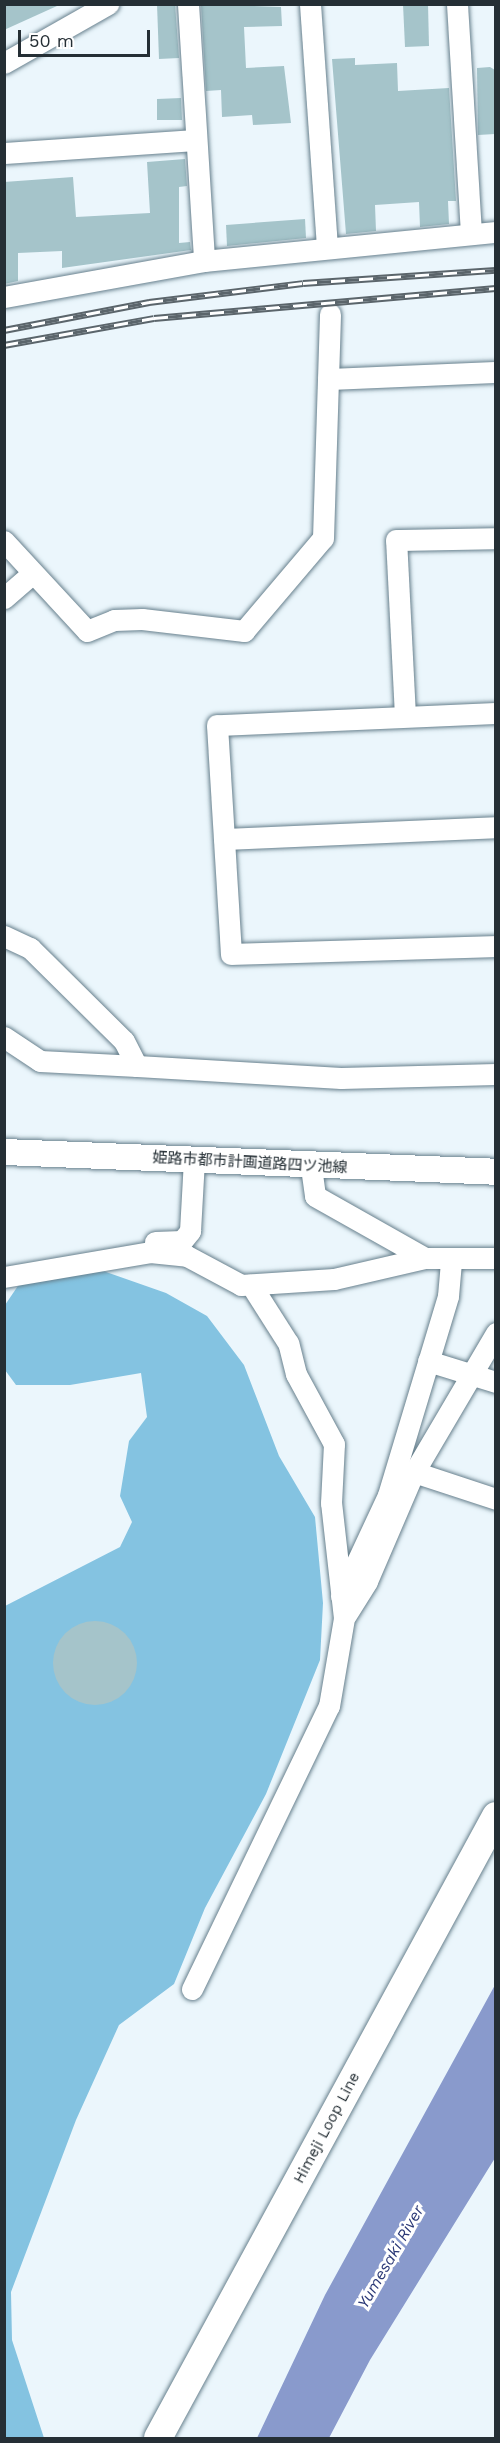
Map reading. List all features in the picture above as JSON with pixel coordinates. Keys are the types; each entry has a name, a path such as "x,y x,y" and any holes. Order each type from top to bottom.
{"main road":[{"name":"Himeji Loop Line","path":"158,2439 495,1816"}],"street":[{"path":"4,63 108,4"},
{"path":"188,4 204,261"},
{"path":"310,4 327,247"},
{"path":"457,4 471,234"},
{"path":"4,153 196,140"},
{"path":"4,297 204,261 495,232"},
{"path":"4,541 87,632 114,620 142,619 244,631 323,538 330,314"},
{"path":"328,379 495,372"},
{"path":"405,716 396,540 495,538"},
{"path":"4,598 32,574"},
{"path":"495,713 217,725 231,954 495,946"},
{"path":"224,840 495,828"},
{"path":"4,936 30,948 124,1041 137,1066"},
{"path":"4,1037 40,1061 341,1078 495,1074"},
{"name":"姫路市都市計画道路四ツ池線","path":"4,1152 311,1167 495,1172"},
{"path":"4,1266 35,1255 109,1244 182,1241 190,1231 194,1160"},
{"path":"311,1167 315,1196 424,1258"},
{"path":"4,1277 150,1252 187,1256 241,1286 334,1279 424,1258 451,1260 495,1258"},
{"path":"344,1618 367,1581 394,1498 428,1361 448,1296 451,1260"},
{"path":"192,1989 329,1706 344,1618 330,1483 334,1444 273,1313 251,1285"},
{"path":"341,1596 394,1498 414,1472 495,1333"},
{"path":"428,1361 495,1382"},
{"path":"414,1472 495,1499"}],"shaded area":[{"path":"89,1266 166,1293 207,1316 244,1365 279,1456 315,1517 323,1603 320,1660 266,1794 205,1908 174,1984 119,2025 76,2120 11,2292 12,2340 44,2438 4,2438 5,1606 120,1547 132,1522 120,1496 129,1441 147,1417 141,1373 70,1385 16,1385 5,1370 5,1305 24,1277"}],"water":[{"name":"Yumesaki River","path":"495,1985 495,2158 370,2360 329,2438 257,2438 325,2295"}],"building":[{"path":"4,4 56,4 57,6 4,30"},
{"path":"157,4 175,4 179,58 159,59"},
{"path":"201,4 281,7 282,26 244,27 246,68 284,66 291,123 253,125 252,115 222,117 221,90 206,91"},
{"path":"403,4 428,4 429,46 405,47"},
{"path":"355,58 355,65 397,63 398,91 449,88 456,201 448,201 449,224 420,227 419,202 375,205 376,231 346,234 332,59"},
{"path":"490,67 495,70 495,134 478,135 477,68"},
{"path":"181,98 182,120 157,120 157,99"},
{"path":"185,159 187,186 179,187 179,243 190,242 191,250 62,268 62,251 18,253 18,281 4,284 4,182 73,177 76,217 150,213 147,162"},
{"path":"305,219 306,238 227,246 226,225"},
{"path":"95,1621 111,1624 125,1633 134,1647 137,1663 134,1679 125,1693 111,1702 95,1705 79,1702 65,1693 56,1679 53,1663 56,1647 65,1633 79,1624"}],"railway":[{"path":"4,330 149,302 303,283 496,270"},
{"path":"4,345 154,318 496,288"}]}
